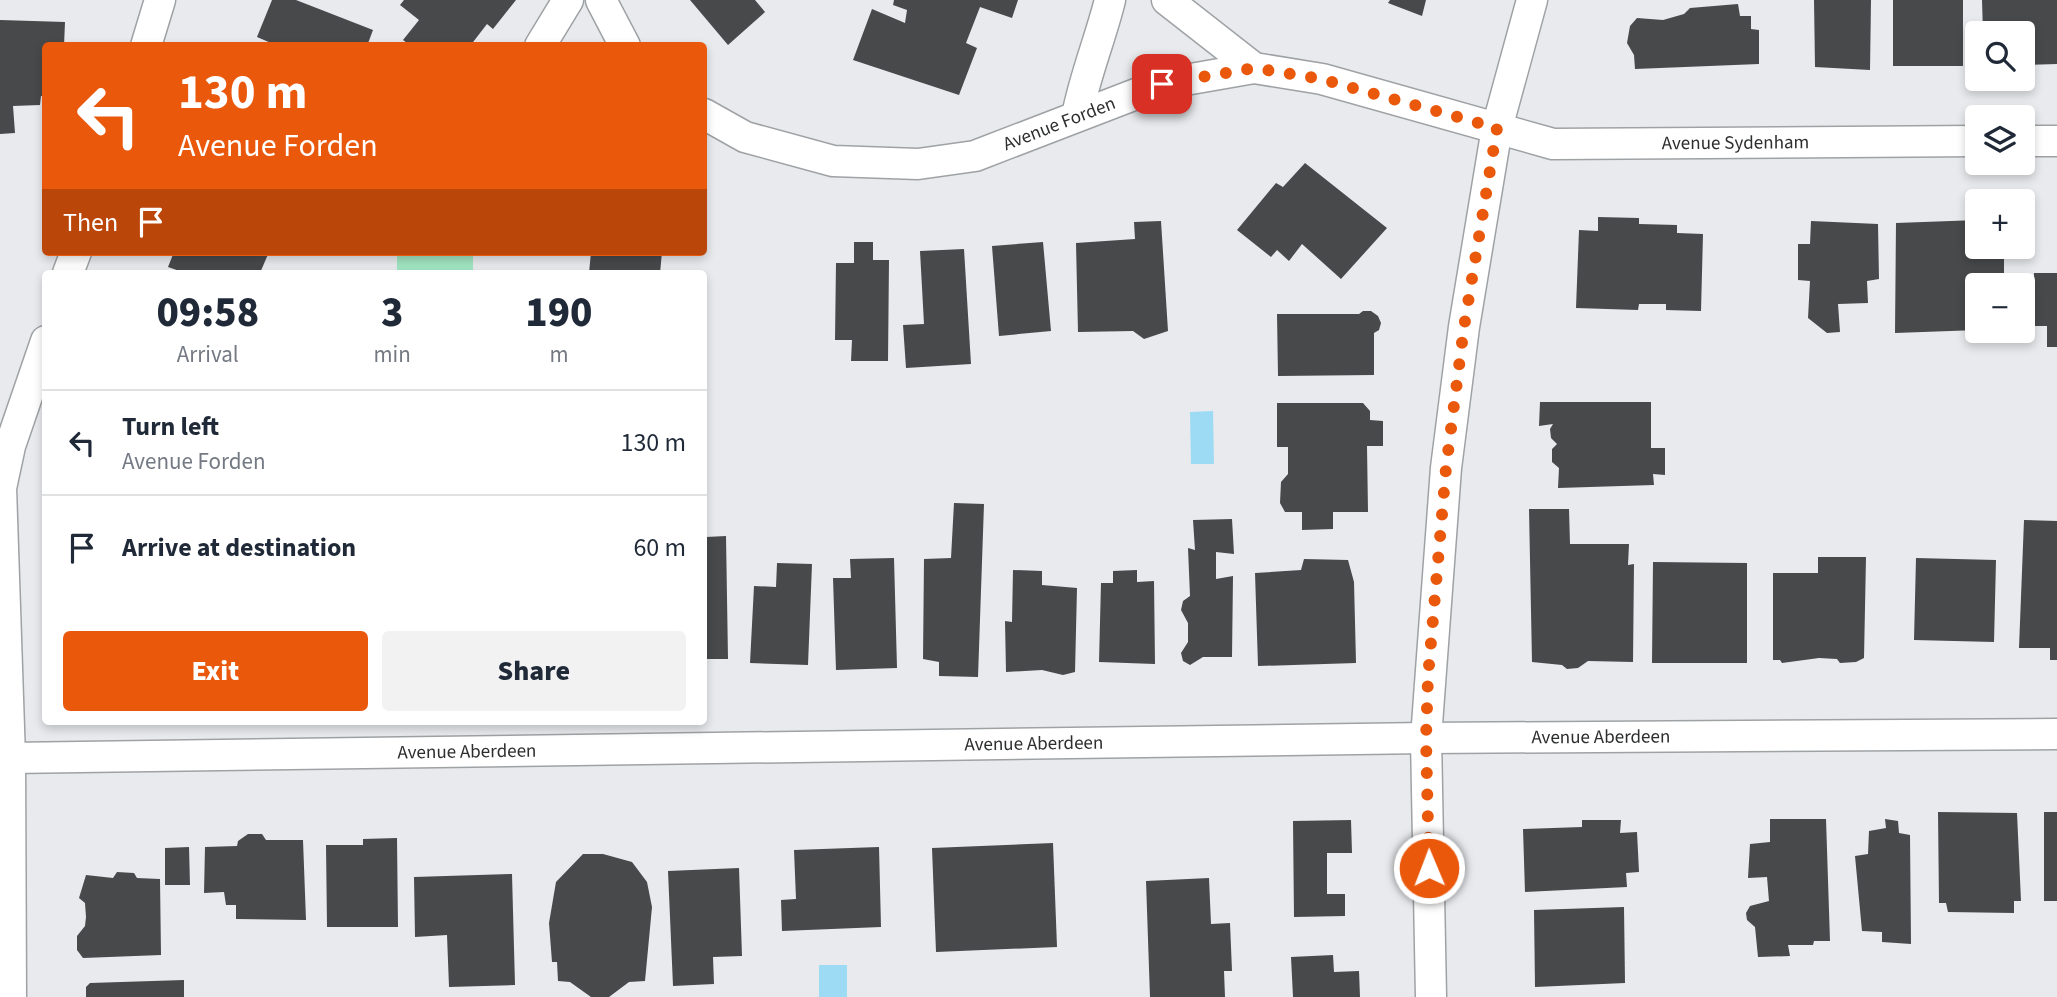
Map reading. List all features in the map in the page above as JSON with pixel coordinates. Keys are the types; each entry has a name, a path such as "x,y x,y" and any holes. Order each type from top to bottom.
{"street":[{"path":"147,42 160,0"},
{"path":"542,42 568,0"},
{"path":"601,0 623,42"},
{"path":"1077,116 1086,71 1100,38 1110,0"},
{"path":"1167,0 1254,68"},
{"path":"1431,997 1426,738 1446,468 1464,327 1497,128 1532,0"},
{"name":"Avenue Forden","path":"707,116 745,136 833,161 872,165 918,164 975,156 1162,84 1254,68 1321,79 1497,128"},
{"name":"Avenue Sydenham","path":"1497,128 1553,144 1965,141"},
{"path":"2035,141 2057,141"},
{"path":"10,997 10,758 1,488 5,446 42,351"},
{"name":"Avenue Aberdeen","path":"10,758 1426,738 2057,734"}],"green space":[{"path":"397,256 473,256 473,270 397,270"}],"water":[{"path":"1213,411 1214,464 1191,464 1190,412"},
{"path":"819,965 847,965 847,997 819,997"}],"building":[{"path":"272,0 296,0 373,30 368,42 269,42 257,37"},
{"path":"404,0 516,0 493,29 487,24 473,42 406,42 403,40 419,20 400,5"},
{"path":"690,0 755,0 765,12 728,45"},
{"path":"894,0 1018,0 1012,18 980,7 966,43 977,48 959,95 853,60 872,9 905,23 907,10 893,5"},
{"path":"1390,0 1426,0 1422,16 1388,3"},
{"path":"1814,0 1871,0 1870,70 1815,67"},
{"path":"1893,0 1963,0 1963,66 1893,66"},
{"path":"1982,0 2057,0 2057,64 2035,65 2035,21 1983,21"},
{"path":"1738,4 1740,16 1751,16 1751,29 1759,30 1759,64 1635,69 1634,55 1627,43 1630,26 1637,18 1663,20 1684,14 1690,8"},
{"path":"0,20 65,22 64,42 42,42 40,105 13,106 15,133 0,134"},
{"path":"1305,163 1387,228 1341,279 1302,244 1289,261 1277,250 1271,257 1237,230 1276,183 1283,187"},
{"path":"1598,217 1639,218 1639,224 1677,225 1677,233 1703,234 1701,311 1666,310 1666,304 1639,304 1638,310 1576,308 1579,230 1598,231"},
{"path":"1965,220 1965,259 2004,259 2004,273 1965,273 1965,330 1895,333 1896,223"},
{"path":"1161,221 1168,331 1144,339 1133,331 1078,332 1076,243 1135,239 1134,222"},
{"path":"1811,221 1878,224 1879,279 1867,281 1868,303 1838,304 1840,332 1827,333 1808,318 1810,281 1798,280 1798,244 1810,244"},
{"path":"854,242 873,242 873,260 889,260 888,361 851,361 852,340 835,340 836,263 854,263"},
{"path":"1043,242 1051,331 999,336 992,246"},
{"path":"964,249 971,364 906,368 903,325 924,324 920,251"},
{"path":"172,256 267,256 261,270 176,270 168,267"},
{"path":"591,256 662,256 660,270 589,270"},
{"path":"2035,273 2057,273 2057,347 2047,347 2047,326 2035,326"},
{"path":"1371,311 1378,316 1381,323 1379,330 1374,333 1374,375 1278,376 1277,314 1359,314"},
{"path":"1540,402 1651,402 1651,448 1665,448 1665,475 1653,474 1654,485 1558,488 1559,468 1552,462 1552,449 1557,444 1551,438 1550,429 1553,424 1539,426"},
{"path":"1277,403 1363,403 1370,411 1370,420 1383,421 1383,446 1367,446 1368,512 1333,512 1333,529 1302,530 1302,512 1285,512 1280,503 1281,482 1288,474 1288,447 1277,447"},
{"path":"954,503 984,504 978,677 939,676 939,662 923,659 924,559 951,558"},
{"path":"1529,509 1569,509 1570,544 1629,544 1628,565 1634,564 1633,662 1588,661 1578,668 1567,669 1562,665 1532,662"},
{"path":"1232,519 1234,554 1216,552 1216,579 1233,576 1232,657 1203,657 1190,665 1183,661 1181,653 1188,642 1188,623 1181,610 1183,601 1190,596 1188,548 1195,550 1193,520"},
{"path":"2024,520 2057,521 2057,660 2050,660 2050,648 2019,648"},
{"path":"726,536 728,659 707,659 707,537"},
{"path":"1818,557 1866,557 1864,658 1856,662 1840,663 1837,659 1819,658 1782,663 1780,660 1773,660 1773,573 1818,573"},
{"path":"894,558 897,668 836,670 833,578 851,578 850,559"},
{"path":"1916,558 1996,560 1994,642 1914,640"},
{"path":"1304,559 1348,560 1354,582 1356,663 1258,666 1255,573 1301,570"},
{"path":"1653,562 1747,563 1747,663 1652,663"},
{"path":"777,563 812,564 808,665 750,663 754,586 776,587"},
{"path":"1013,570 1042,571 1042,585 1077,588 1075,672 1063,675 1042,670 1006,672 1005,621 1012,622"},
{"path":"1137,570 1137,582 1154,581 1155,664 1099,662 1101,583 1113,583 1113,571"},
{"path":"1938,812 2017,813 2021,901 2014,901 2014,913 1948,912 1946,903 1939,903"},
{"path":"2044,812 2057,812 2057,901 2044,901"},
{"path":"1770,819 1826,819 1830,941 1814,941 1813,945 1788,945 1790,956 1758,957 1755,927 1747,920 1746,913 1750,906 1769,901 1767,877 1748,878 1750,844 1770,842"},
{"path":"1885,819 1898,821 1899,833 1910,835 1911,944 1882,942 1882,932 1862,931 1855,856 1868,854 1869,831 1886,828"},
{"path":"1351,820 1352,853 1327,853 1327,894 1345,894 1345,916 1294,917 1293,821"},
{"path":"1582,820 1621,820 1620,833 1637,832 1639,872 1626,873 1627,887 1525,892 1523,829 1582,827"},
{"path":"248,834 262,834 266,840 303,840 306,920 236,919 236,905 226,905 224,892 204,893 205,847 237,846 238,841"},
{"path":"397,838 398,927 327,927 326,845 363,845 363,839"},
{"path":"1053,843 1057,947 936,952 932,848"},
{"path":"189,847 190,885 165,885 165,848"},
{"path":"879,847 881,927 782,931 781,900 796,899 794,850"},
{"path":"583,854 603,854 632,862 647,882 652,907 645,981 629,982 609,997 591,997 570,982 558,981 557,962 552,962 549,923 556,882"},
{"path":"739,868 742,956 713,957 714,984 673,986 668,871"},
{"path":"117,872 134,873 137,878 160,879 161,955 83,958 77,950 77,936 85,926 85,903 79,898 86,875 113,878"},
{"path":"512,874 515,985 449,987 447,935 415,937 414,877"},
{"path":"1209,878 1211,924 1230,923 1232,971 1224,971 1225,997 1150,997 1146,881"},
{"path":"1624,907 1625,983 1535,987 1534,910"},
{"path":"1333,955 1334,972 1359,971 1360,997 1293,997 1291,957"},
{"path":"184,980 184,997 86,997 86,987 90,983"}],"route":[{"path":"1162,84 1254,68 1321,79 1497,128 1464,327 1446,468 1428,677 1426,738 1429,868"}]}
